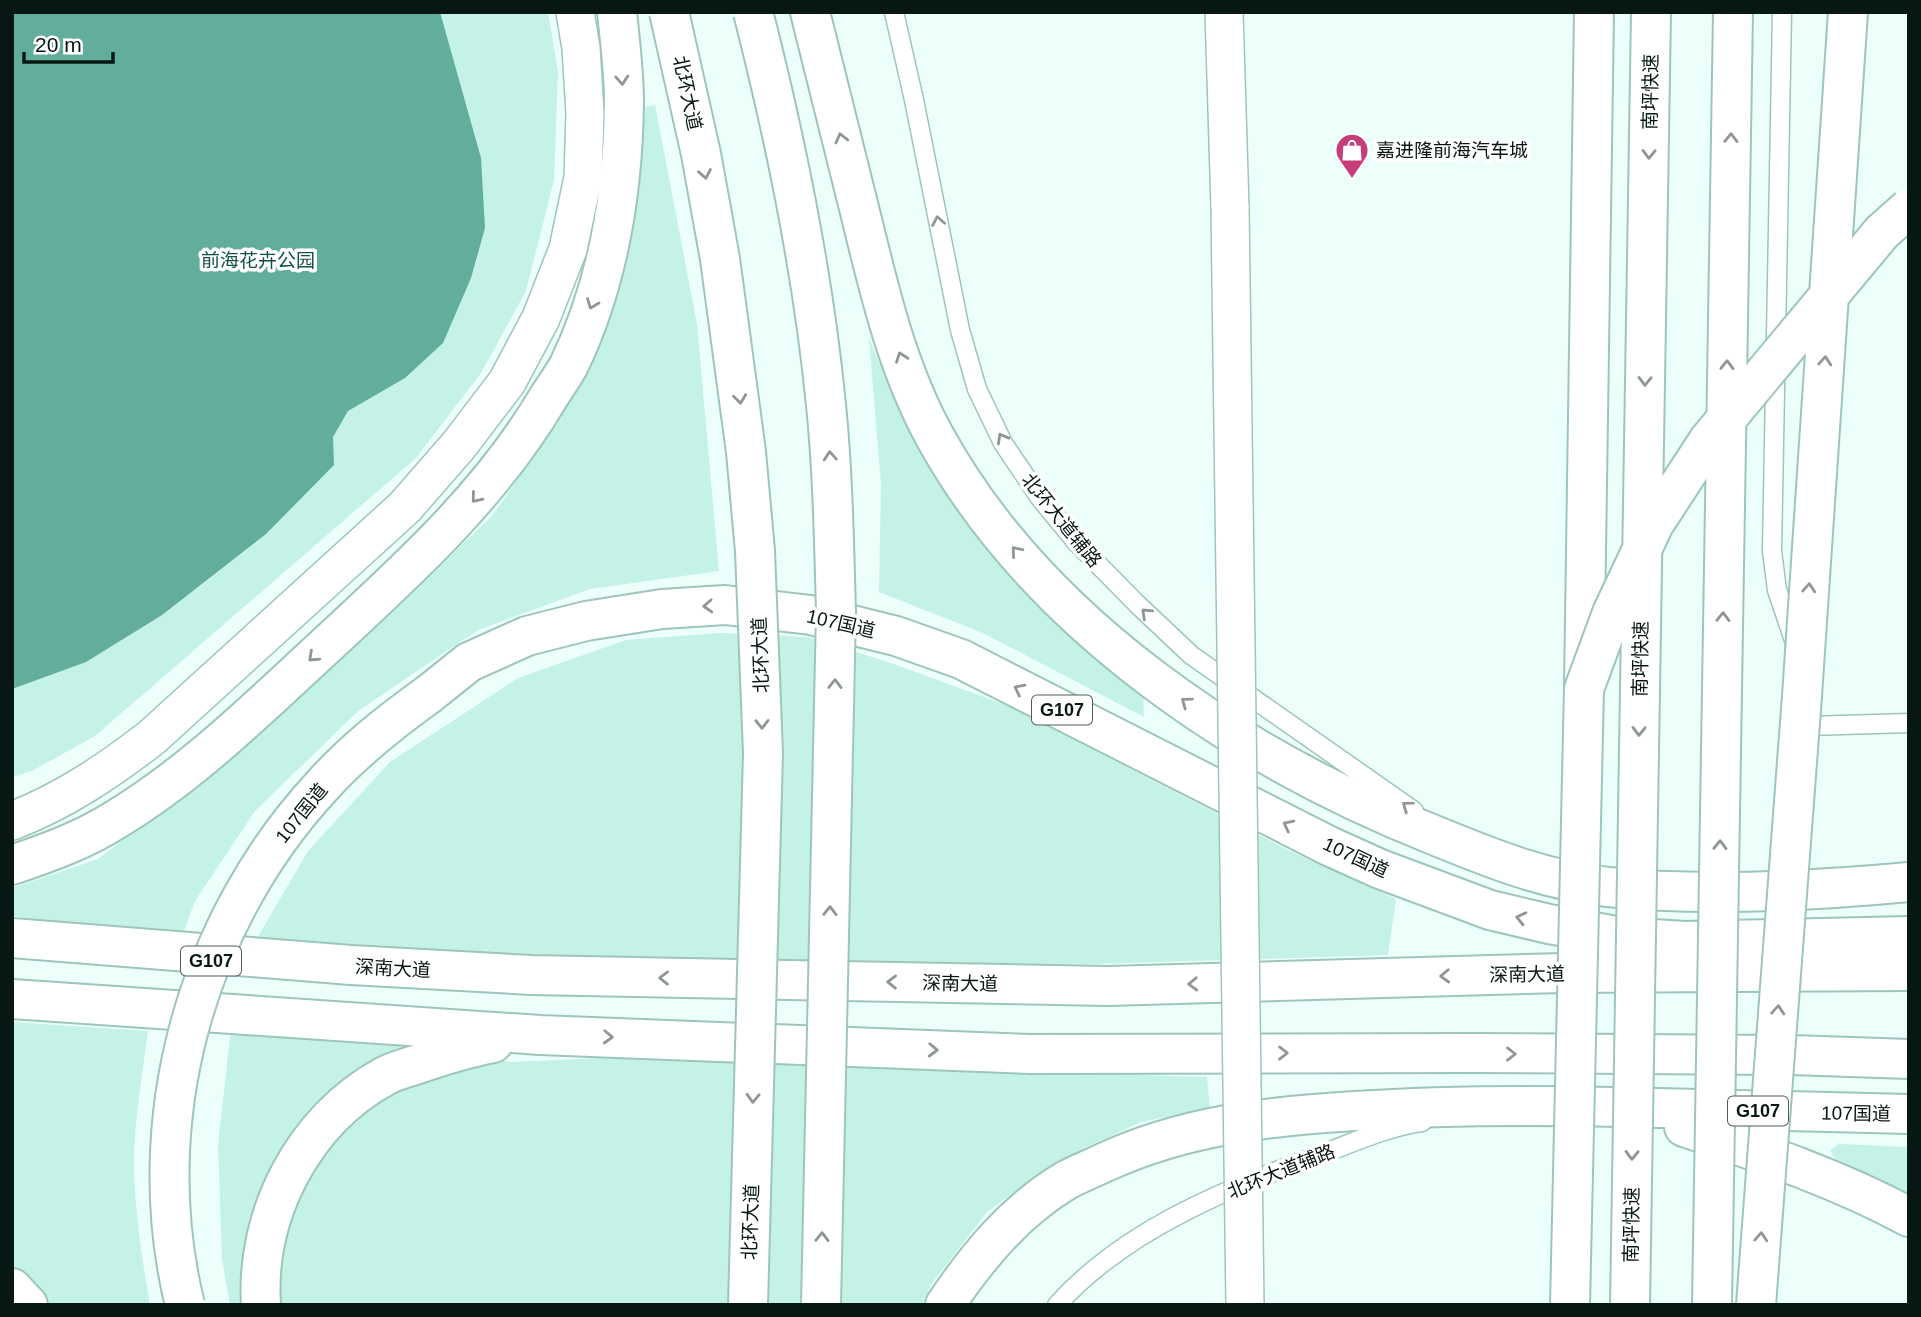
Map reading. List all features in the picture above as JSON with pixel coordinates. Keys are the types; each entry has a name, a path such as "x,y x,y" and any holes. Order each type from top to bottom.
{"main road":[{"path":"12,865 54,850 114,822 175,780 227,737 416,561 467,509 525,437 568,365 600,283 618,193 624,101 617,12"},
{"name":"北环大道","path":"669,12 701,154 720,259 741,415 755,551 762,753 748,1305"},
{"path":"753,12 771,80 809,280 826,405 833,509 836,612 821,1305"},
{"path":"810,12 890,329 910,384 935,436 967,488 1038,578 1142,670 1213,722 1283,765 1343,797 1485,856 1558,878 1607,887 1696,891 1803,890 1909,882"},
{"path":"1570,1305 1584,689 1594,12"},
{"name":"南坪快速","path":"1630,1305 1651,12"},
{"path":"1712,1305 1733,12"},
{"path":"1756,1305 1802,696 1848,12"},
{"path":"1584,689 1612,613 1654,524 1708,441 1882,232 1909,208"},
{"name":"107国道","path":"184,1305 176,1270 170,1168 181,1058 194,1008 212,960 233,914 259,868 320,788 354,753 469,662 527,636 586,621 662,609 725,605 811,615 896,636 961,659 1329,846 1380,869 1490,910 1622,937 1685,941 1909,936"},
{"path":"1868,886 1909,873"},
{"name":"深南大道","path":"12,938 351,965 531,975 1108,986 1562,973 1909,971"},
{"path":"1562,973 1685,941"},
{"path":"12,999 540,1035 1030,1054 1792,1055 1909,1059"},
{"path":"261,1305 262,1257 273,1212 291,1169 318,1131 349,1100 386,1075 462,1048 540,1035"},
{"name":"107国道","path":"945,1305 973,1263 1018,1217 1066,1181 1125,1153 1178,1135 1227,1124 1295,1114 1406,1107 1534,1105 1909,1114"},
{"path":"1608,1107 1678,1125 1750,1149 1832,1180 1909,1217"},
{"path":"12,1288 28,1305"}],"street":[{"path":"12,821 69,794 110,769 151,738 405,507 460,445 507,382 541,318 568,249 583,178 585,113 581,48 575,12"},
{"path":"1224,12 1230,208 1245,1305"}],"lane":[{"name":"北环大道辅路","path":"894,12 960,330 977,389 1003,443 1040,498 1077,543 1191,655 1429,822 1485,856"},
{"path":"1782,12 1772,551 1777,590 1805,675 1808,726 1803,890"},
{"path":"1808,726 1909,723"},
{"name":"北环大道辅路","path":"1057,1305 1070,1290 1121,1250 1172,1218 1262,1176 1414,1123 1534,1105"}],"green space":[{"name":"前海花卉公园","path":"12,12 548,12 558,72 554,180 526,291 481,373 416,458 95,736 32,771 12,777"},
{"path":"655,105 697,324 719,571 590,589 478,630 358,711 255,811 195,901 181,939 12,916 12,888 98,859 202,779 400,604 492,516 559,420 595,352 630,221 643,108"},
{"path":"869,338 909,432 974,532 1060,626 1143,689 1144,717 983,633 879,592 881,484"},
{"path":"720,633 808,637 891,663 1006,705 1290,851 1396,899 1388,955 1097,964 576,962 252,947 308,851 390,762 518,678 626,640"},
{"path":"12,1022 148,1031 137,1115 134,1166 139,1236 150,1305 45,1305 12,1269"},
{"path":"231,1028 380,1041 509,1062 602,1058 1207,1077 1210,1108 1141,1122 1057,1161 987,1212 932,1283 922,1305 230,1305 222,1259 218,1145"},
{"path":"1839,1144 1909,1147 1909,1193 1834,1158 1830,1150"}],"shaded area":[{"name":"前海花卉公园","path":"12,12 440,12 481,158 485,228 471,278 443,343 405,378 348,411 333,437 334,465 266,534 162,615 86,662 12,689"}],"place":[{"name":"嘉进隆前海汽车城","path":"1352,180"}]}
